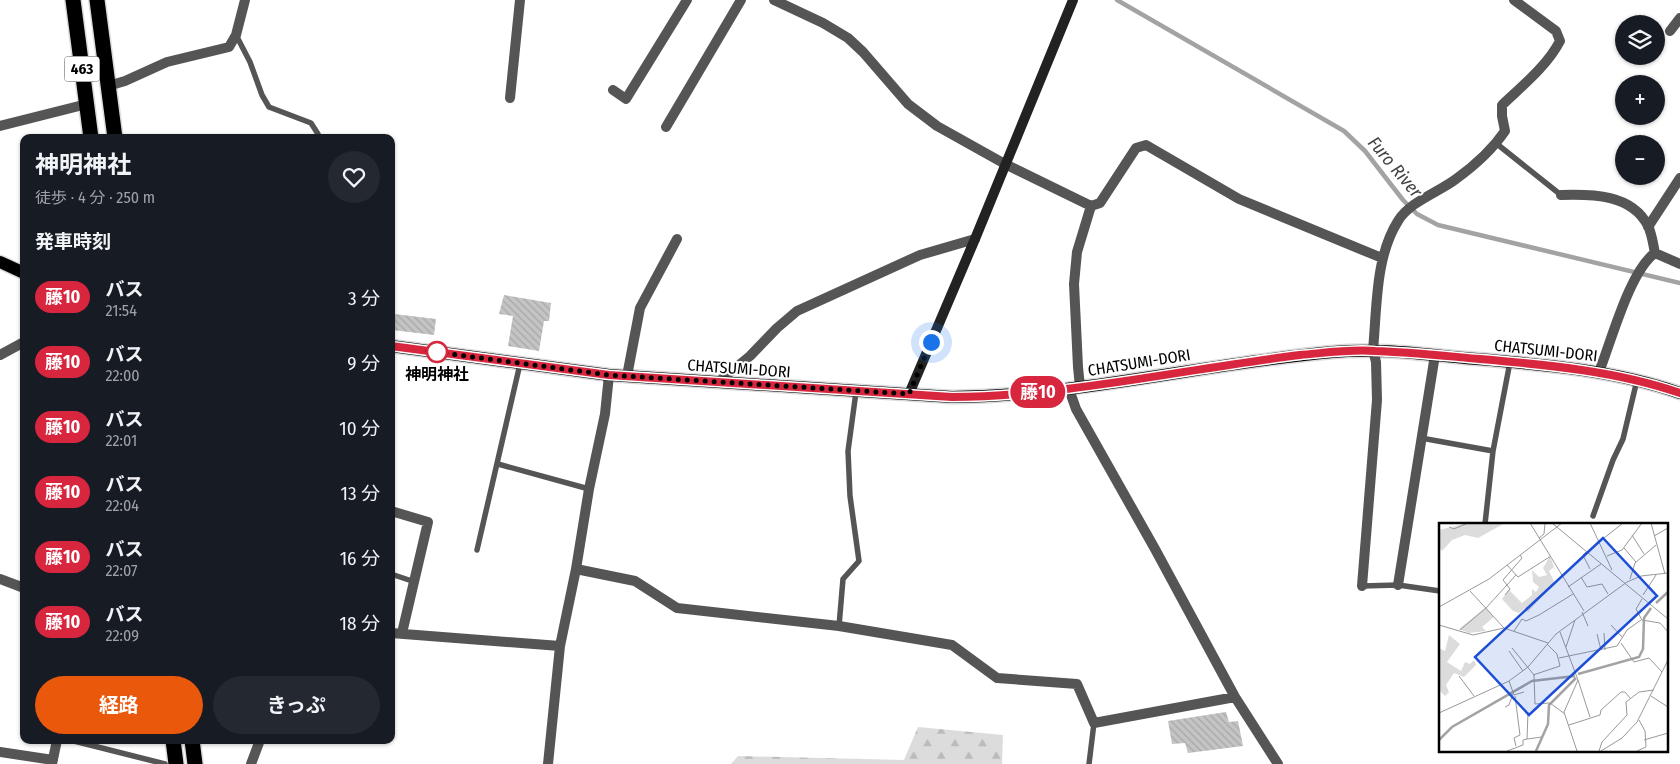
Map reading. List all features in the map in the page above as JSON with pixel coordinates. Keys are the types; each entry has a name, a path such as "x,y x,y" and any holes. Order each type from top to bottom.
{"highway":[{"name":"463","path":"73,0 91,134"},
{"name":"463","path":"97,0 114,134"},
{"path":"174,744 176,764"},
{"path":"192,744 195,764"}],"main road":[{"path":"0,262 20,271"},
{"name":"CHATSUMI-DORI","path":"395,347 609,375 952,397 987,397 1074,388 1299,356 1373,350 1600,372 1637,380 1680,393"}],"street":[{"path":"108,86 125,81 167,62 229,47 236,35 245,0"},
{"path":"510,98 520,0"},
{"path":"613,90 626,99 687,0"},
{"path":"666,127 741,0"},
{"path":"774,0 823,23 848,38 863,52 908,104 937,126 1005,164 1091,206 1100,203 1136,148 1146,145 1239,199 1382,258"},
{"path":"909,394 1073,0"},
{"path":"1362,586 1376,400 1376,362 1373,350 1382,258 1398,220 1419,202 1456,180 1497,144 1505,132 1502,105 1555,50 1560,41 1556,31 1514,0"},
{"path":"1670,31 1680,18"},
{"path":"0,126 87,104"},
{"path":"1648,227 1680,178"},
{"path":"1561,195 1600,195 1624,202 1639,213 1648,227 1655,253"},
{"path":"1091,206 1077,252 1074,284 1078,367 1074,388 1076,409 1235,697 1278,764"},
{"path":"627,376 640,308 677,239"},
{"path":"717,383 750,356 777,328 797,312 879,272 920,255 975,239"},
{"path":"1655,253 1680,264"},
{"path":"1600,372 1633,281 1649,257 1655,253"},
{"path":"0,355 20,344"},
{"path":"1398,585 1435,355"},
{"path":"548,764 560,646 605,414 609,375"},
{"path":"395,512 428,522 402,633"},
{"path":"576,568 635,581 677,608 839,626 952,645 997,678 1077,684 1094,722 1235,697"},
{"path":"0,579 20,586"},
{"path":"395,633 560,646"},
{"path":"0,752 52,762 57,744"},
{"path":"251,764 258,744"}],"lane":[{"path":"236,35 269,107 311,123 318,134"},
{"path":"1497,144 1561,195"},
{"path":"1485,523 1493,450 1510,362"},
{"path":"477,550 520,364"},
{"path":"1593,516 1613,460 1623,439 1637,380"},
{"path":"839,626 843,579 859,561 850,496 848,451 856,392"},
{"path":"1422,438 1493,450"},
{"path":"498,464 589,489"},
{"path":"395,575 415,582"},
{"path":"1362,586 1398,585 1439,591"},
{"path":"1089,764 1094,722"},
{"path":"86,744 165,764"}],"green space":[{"path":"918,727 1003,735 1002,764 731,764 738,756 904,760"}],"building":[{"path":"504,295 551,303 549,321 544,321 539,351 508,346 513,316 499,314"},
{"path":"395,314 436,319 434,335 395,330"},
{"path":"1226,712 1229,722 1238,721 1243,746 1188,753 1185,743 1172,744 1168,721"}],"waterway":[{"name":"Furo River","path":"1117,0 1344,131 1365,151 1403,200 1417,214 1438,225 1680,283"}],"bus line":[{"name":"藤10","path":"395,347 609,375 952,397 987,397 1021,394 1299,356 1373,350 1600,372 1637,380 1680,393"}],"place":[{"name":"神明神社","path":"437,352"}],"route":[{"path":"437,352 428,351 609,375 909,394 931,342"}]}
